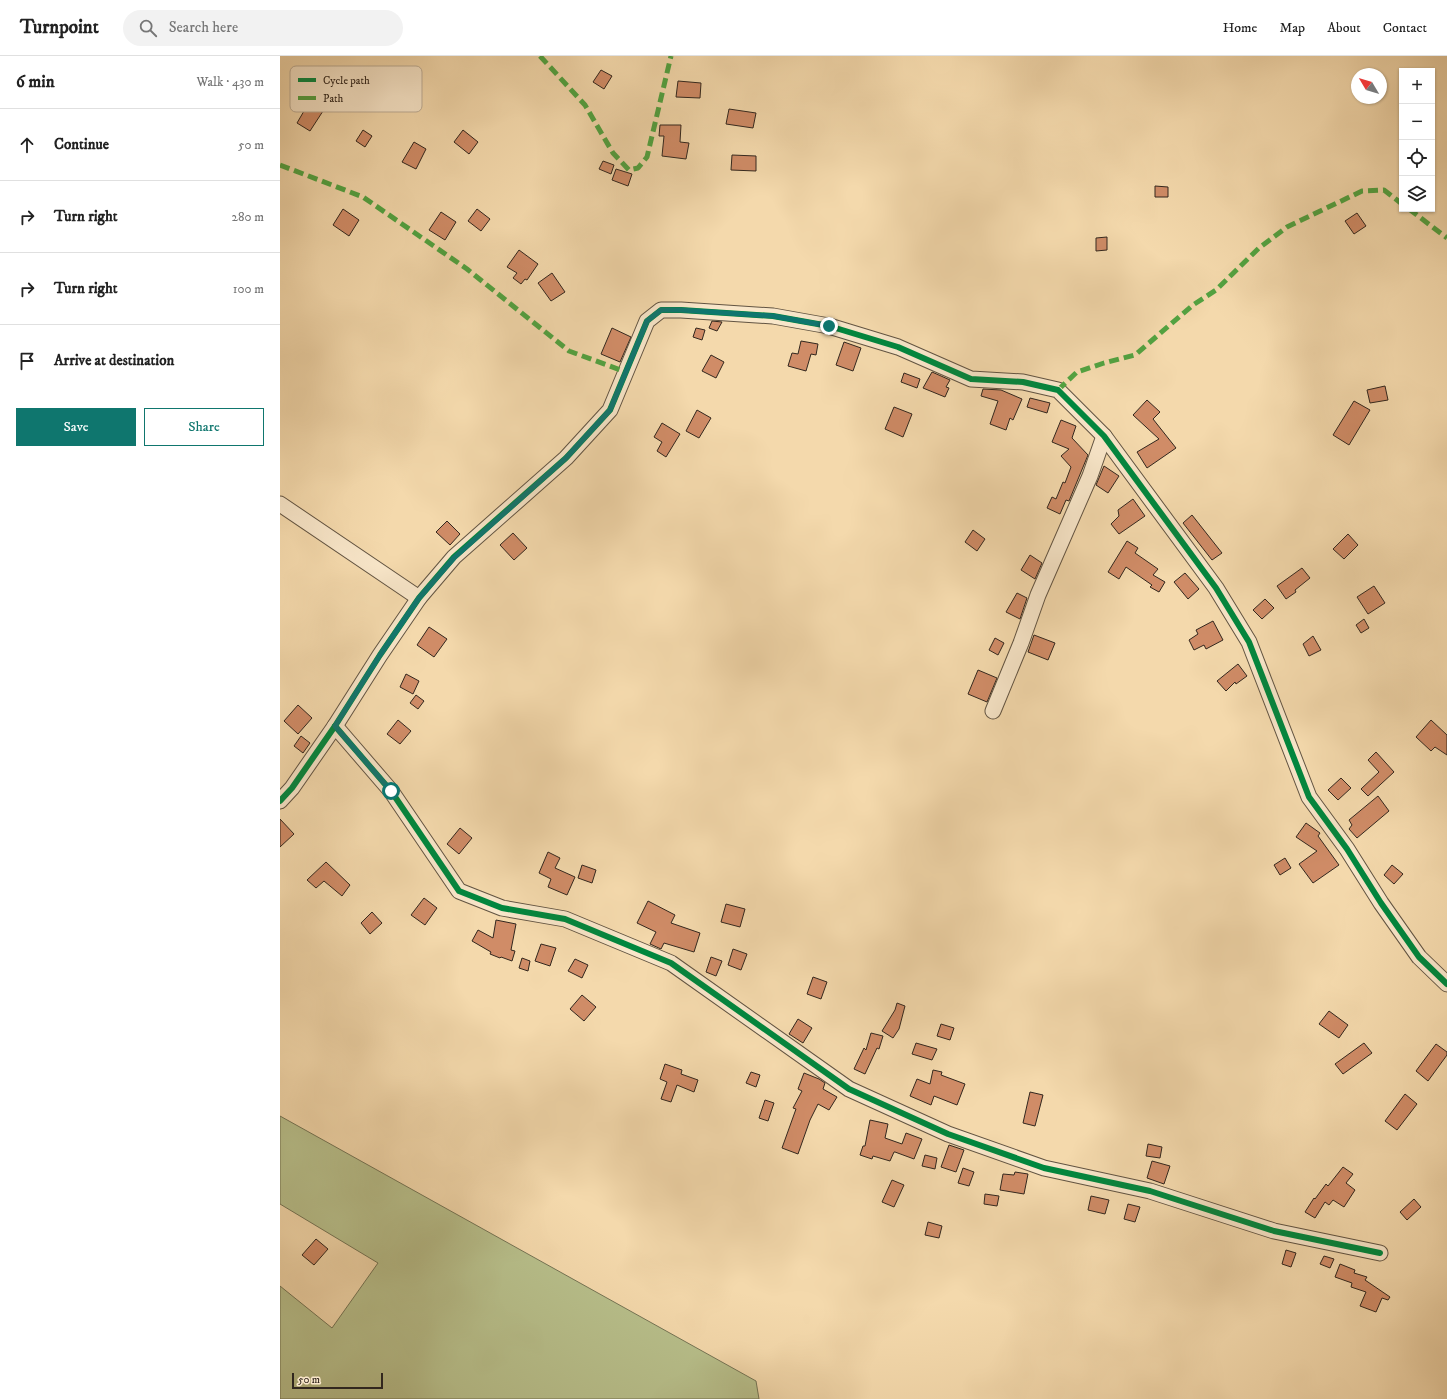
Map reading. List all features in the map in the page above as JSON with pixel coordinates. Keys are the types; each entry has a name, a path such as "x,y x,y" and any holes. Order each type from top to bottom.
{"street":[{"path":"280,801 292,788 335,726 380,655 419,598 454,558 566,458 610,410 647,321 661,310 773,316 829,326 898,347 971,379 1022,382 1058,390 1104,436 1216,588 1249,642 1309,797 1347,849 1381,903 1419,957 1447,984"},
{"path":"993,711 1038,595 1090,476 1104,436"},
{"path":"280,504 419,598"},
{"path":"335,726 391,791 459,891 502,908 565,919 671,963 849,1089 948,1134 1044,1168 1150,1191 1274,1231 1380,1253"}],"green space":[{"path":"280,1116 756,1381 759,1399 280,1399 280,1286 332,1328 378,1263 280,1204"}],"building":[{"path":"601,70 612,76 604,89 593,82"},
{"path":"678,81 701,83 700,98 676,97"},
{"path":"729,109 756,113 753,128 726,124"},
{"path":"303,112 322,112 310,131 297,123"},
{"path":"660,125 681,125 680,142 689,143 686,159 662,156 664,136 659,136"},
{"path":"363,130 372,136 365,147 356,141"},
{"path":"463,130 478,142 469,154 454,142"},
{"path":"414,142 426,149 416,169 402,162"},
{"path":"732,155 756,156 756,171 731,170"},
{"path":"603,161 614,165 611,174 599,169"},
{"path":"616,169 632,174 628,186 612,180"},
{"path":"1155,186 1168,187 1168,197 1155,197"},
{"path":"343,209 359,220 349,236 333,225"},
{"path":"477,209 490,219 481,231 468,221"},
{"path":"441,212 456,222 445,240 429,230"},
{"path":"1357,213 1366,226 1354,234 1345,221"},
{"path":"1107,237 1107,250 1096,251 1096,238"},
{"path":"519,250 538,264 527,280 525,279 521,284 513,278 517,273 507,267"},
{"path":"552,273 565,292 551,301 538,283"},
{"path":"712,321 722,322 717,331 709,328"},
{"path":"612,328 631,337 620,362 601,354"},
{"path":"696,328 705,330 702,340 693,337"},
{"path":"801,341 818,344 816,355 811,354 806,371 788,366 792,353 798,354"},
{"path":"844,342 861,348 853,371 836,365"},
{"path":"711,355 724,362 716,378 702,371"},
{"path":"932,372 950,380 946,387 949,388 945,397 923,388"},
{"path":"904,373 920,379 917,388 901,382"},
{"path":"1385,386 1388,400 1370,403 1367,390"},
{"path":"983,389 1001,390 1022,399 1013,420 1010,418 1006,430 990,424 998,401 981,396"},
{"path":"1030,398 1050,403 1047,413 1027,407"},
{"path":"1147,400 1160,412 1153,419 1176,448 1147,468 1137,452 1159,439 1133,415"},
{"path":"1354,401 1370,410 1349,445 1333,435"},
{"path":"894,407 912,414 903,437 885,429"},
{"path":"697,410 711,418 699,438 686,431"},
{"path":"1061,420 1076,426 1072,438 1088,455 1069,501 1066,500 1060,514 1047,508 1052,497 1056,499 1063,482 1065,483 1071,467 1061,456 1069,449 1052,442"},
{"path":"662,423 680,434 666,457 657,451 662,442 654,437"},
{"path":"1104,466 1119,476 1108,493 1096,485"},
{"path":"1133,499 1145,516 1119,534 1111,524 1119,516 1118,510"},
{"path":"1192,515 1222,553 1212,560 1183,523"},
{"path":"447,521 460,534 450,545 436,532"},
{"path":"973,530 985,539 977,551 965,542"},
{"path":"513,533 527,548 514,560 500,545"},
{"path":"1348,534 1358,545 1344,559 1333,549"},
{"path":"1127,541 1138,548 1135,553 1158,569 1153,575 1165,582 1159,592 1150,587 1152,585 1126,567 1119,579 1108,572"},
{"path":"1030,555 1042,563 1035,579 1021,570"},
{"path":"1302,568 1310,578 1295,590 1296,592 1286,599 1277,586"},
{"path":"1185,573 1199,589 1188,599 1174,582"},
{"path":"1374,586 1385,603 1368,614 1357,597"},
{"path":"1017,593 1027,598 1020,619 1006,612"},
{"path":"1265,599 1274,608 1262,619 1253,610"},
{"path":"1364,619 1369,628 1361,633 1356,625"},
{"path":"1213,621 1223,640 1206,649 1204,645 1194,650 1189,640 1198,634 1196,630"},
{"path":"429,627 447,639 434,657 417,645"},
{"path":"1034,635 1055,643 1048,660 1028,652"},
{"path":"1313,636 1321,650 1309,656 1303,644"},
{"path":"995,638 1004,643 998,655 989,650"},
{"path":"1238,664 1247,676 1236,684 1235,682 1226,691 1217,681"},
{"path":"978,670 997,678 987,702 968,694"},
{"path":"406,674 419,681 413,694 400,687"},
{"path":"416,695 424,701 418,709 410,703"},
{"path":"298,705 312,718 298,734 284,721"},
{"path":"398,720 411,731 400,744 387,734"},
{"path":"1431,720 1447,735 1447,755 1435,747 1431,751 1416,737"},
{"path":"301,736 310,743 303,753 294,746"},
{"path":"1376,752 1394,772 1368,796 1361,789 1379,772 1368,760"},
{"path":"1341,778 1351,788 1338,800 1328,790"},
{"path":"1378,796 1389,811 1357,838 1349,829 1352,825 1349,820"},
{"path":"280,819 294,834 280,847"},
{"path":"1306,823 1320,833 1318,836 1339,865 1313,883 1299,864 1317,851 1296,837"},
{"path":"460,828 472,838 459,854 447,844"},
{"path":"548,852 560,858 555,868 575,877 567,895 548,887 551,879 539,873"},
{"path":"1285,858 1291,868 1280,875 1274,865"},
{"path":"326,862 350,885 342,896 324,881 316,888 307,880"},
{"path":"582,865 596,870 592,883 578,878"},
{"path":"1392,865 1403,874 1394,884 1384,875"},
{"path":"424,898 437,908 425,925 411,915"},
{"path":"648,901 675,915 671,923 700,933 694,952 664,943 661,949 650,944 656,932 637,923"},
{"path":"726,904 745,909 740,927 721,922"},
{"path":"372,912 382,923 370,934 361,923"},
{"path":"496,920 516,924 511,950 515,951 512,961 490,954 491,952 472,941 478,930 493,938"},
{"path":"541,944 556,948 550,966 535,961"},
{"path":"733,949 747,954 741,970 728,965"},
{"path":"711,957 722,961 716,976 706,972"},
{"path":"522,958 530,961 528,971 519,968"},
{"path":"575,959 588,965 582,978 568,971"},
{"path":"813,977 827,982 821,999 807,994"},
{"path":"582,995 596,1007 584,1021 570,1009"},
{"path":"897,1003 905,1006 899,1029 893,1038 882,1031 895,1010"},
{"path":"1329,1011 1348,1025 1339,1038 1319,1024"},
{"path":"798,1019 812,1028 803,1043 789,1034"},
{"path":"941,1024 954,1028 950,1040 937,1036"},
{"path":"871,1033 883,1036 879,1049 877,1048 865,1074 854,1069 864,1048 866,1050"},
{"path":"916,1043 937,1049 932,1060 912,1054"},
{"path":"1364,1043 1372,1053 1343,1074 1335,1064"},
{"path":"1436,1044 1447,1052 1447,1055 1428,1081 1416,1071"},
{"path":"665,1064 682,1070 681,1074 698,1080 694,1092 677,1085 671,1102 661,1099 667,1082 660,1079"},
{"path":"933,1070 942,1072 941,1075 965,1084 957,1105 934,1096 931,1105 910,1096 917,1079 930,1084"},
{"path":"751,1072 760,1075 756,1087 746,1083"},
{"path":"804,1073 825,1083 823,1089 837,1097 829,1110 818,1104 810,1120 798,1154 782,1148 796,1109 793,1108 802,1091 798,1089"},
{"path":"1030,1092 1043,1095 1035,1126 1023,1123"},
{"path":"1405,1094 1417,1104 1397,1130 1385,1121"},
{"path":"765,1100 774,1103 768,1121 759,1118"},
{"path":"870,1120 888,1124 885,1138 902,1144 906,1133 922,1139 914,1159 895,1152 890,1161 873,1156 872,1159 860,1155 863,1146 865,1146"},
{"path":"1148,1144 1162,1147 1160,1158 1146,1156"},
{"path":"949,1145 964,1150 956,1172 941,1167"},
{"path":"925,1155 937,1158 935,1169 922,1166"},
{"path":"1152,1161 1170,1166 1164,1184 1147,1178"},
{"path":"1343,1167 1353,1174 1346,1183 1355,1190 1344,1207 1333,1200 1329,1205 1325,1202 1315,1218 1305,1212 1314,1198 1315,1199 1326,1184 1328,1186"},
{"path":"963,1168 974,1172 969,1186 958,1183"},
{"path":"1015,1172 1028,1174 1024,1194 1000,1190 1003,1174 1014,1175"},
{"path":"892,1180 904,1185 894,1207 882,1202"},
{"path":"985,1194 999,1196 997,1206 984,1204"},
{"path":"1091,1196 1109,1200 1105,1214 1088,1210"},
{"path":"1414,1199 1421,1207 1407,1220 1400,1212"},
{"path":"1128,1204 1140,1207 1135,1222 1124,1219"},
{"path":"928,1222 942,1226 939,1238 925,1235"},
{"path":"316,1239 328,1249 314,1265 302,1255"},
{"path":"1286,1250 1296,1253 1291,1267 1282,1264"},
{"path":"1324,1256 1334,1259 1330,1268 1320,1264"},
{"path":"1340,1264 1355,1270 1354,1273 1367,1277 1365,1280 1390,1297 1388,1300 1382,1298 1376,1312 1360,1306 1366,1292 1351,1287 1352,1283 1335,1277"}],"marked path":[{"path":"540,56 585,105 613,153 629,170 638,168 647,157 671,56"},
{"path":"280,165 363,197 467,269 569,351 626,372"},
{"path":"1058,390 1077,372 1135,355 1193,305 1216,290 1259,248 1287,227 1362,191 1384,190 1399,202"},
{"path":"1413,212 1447,238"}],"cycle path":[{"path":"280,801 292,788 335,726 380,655 419,598 454,557 566,458 610,410 647,321 661,310 773,316 829,326 898,347 971,379 1023,382 1058,390 1104,436 1216,588 1249,642 1309,797 1347,849 1381,903 1419,957 1447,984"},
{"path":"335,726 391,791 459,891 502,908 565,919 671,963 849,1089 948,1134 1044,1168 1150,1191 1274,1231 1380,1253"}],"route":[{"path":"391,791 335,726 380,655 419,598 454,558 502,517 566,458 610,410 647,321 661,310 681,310 773,316 829,326"}]}
